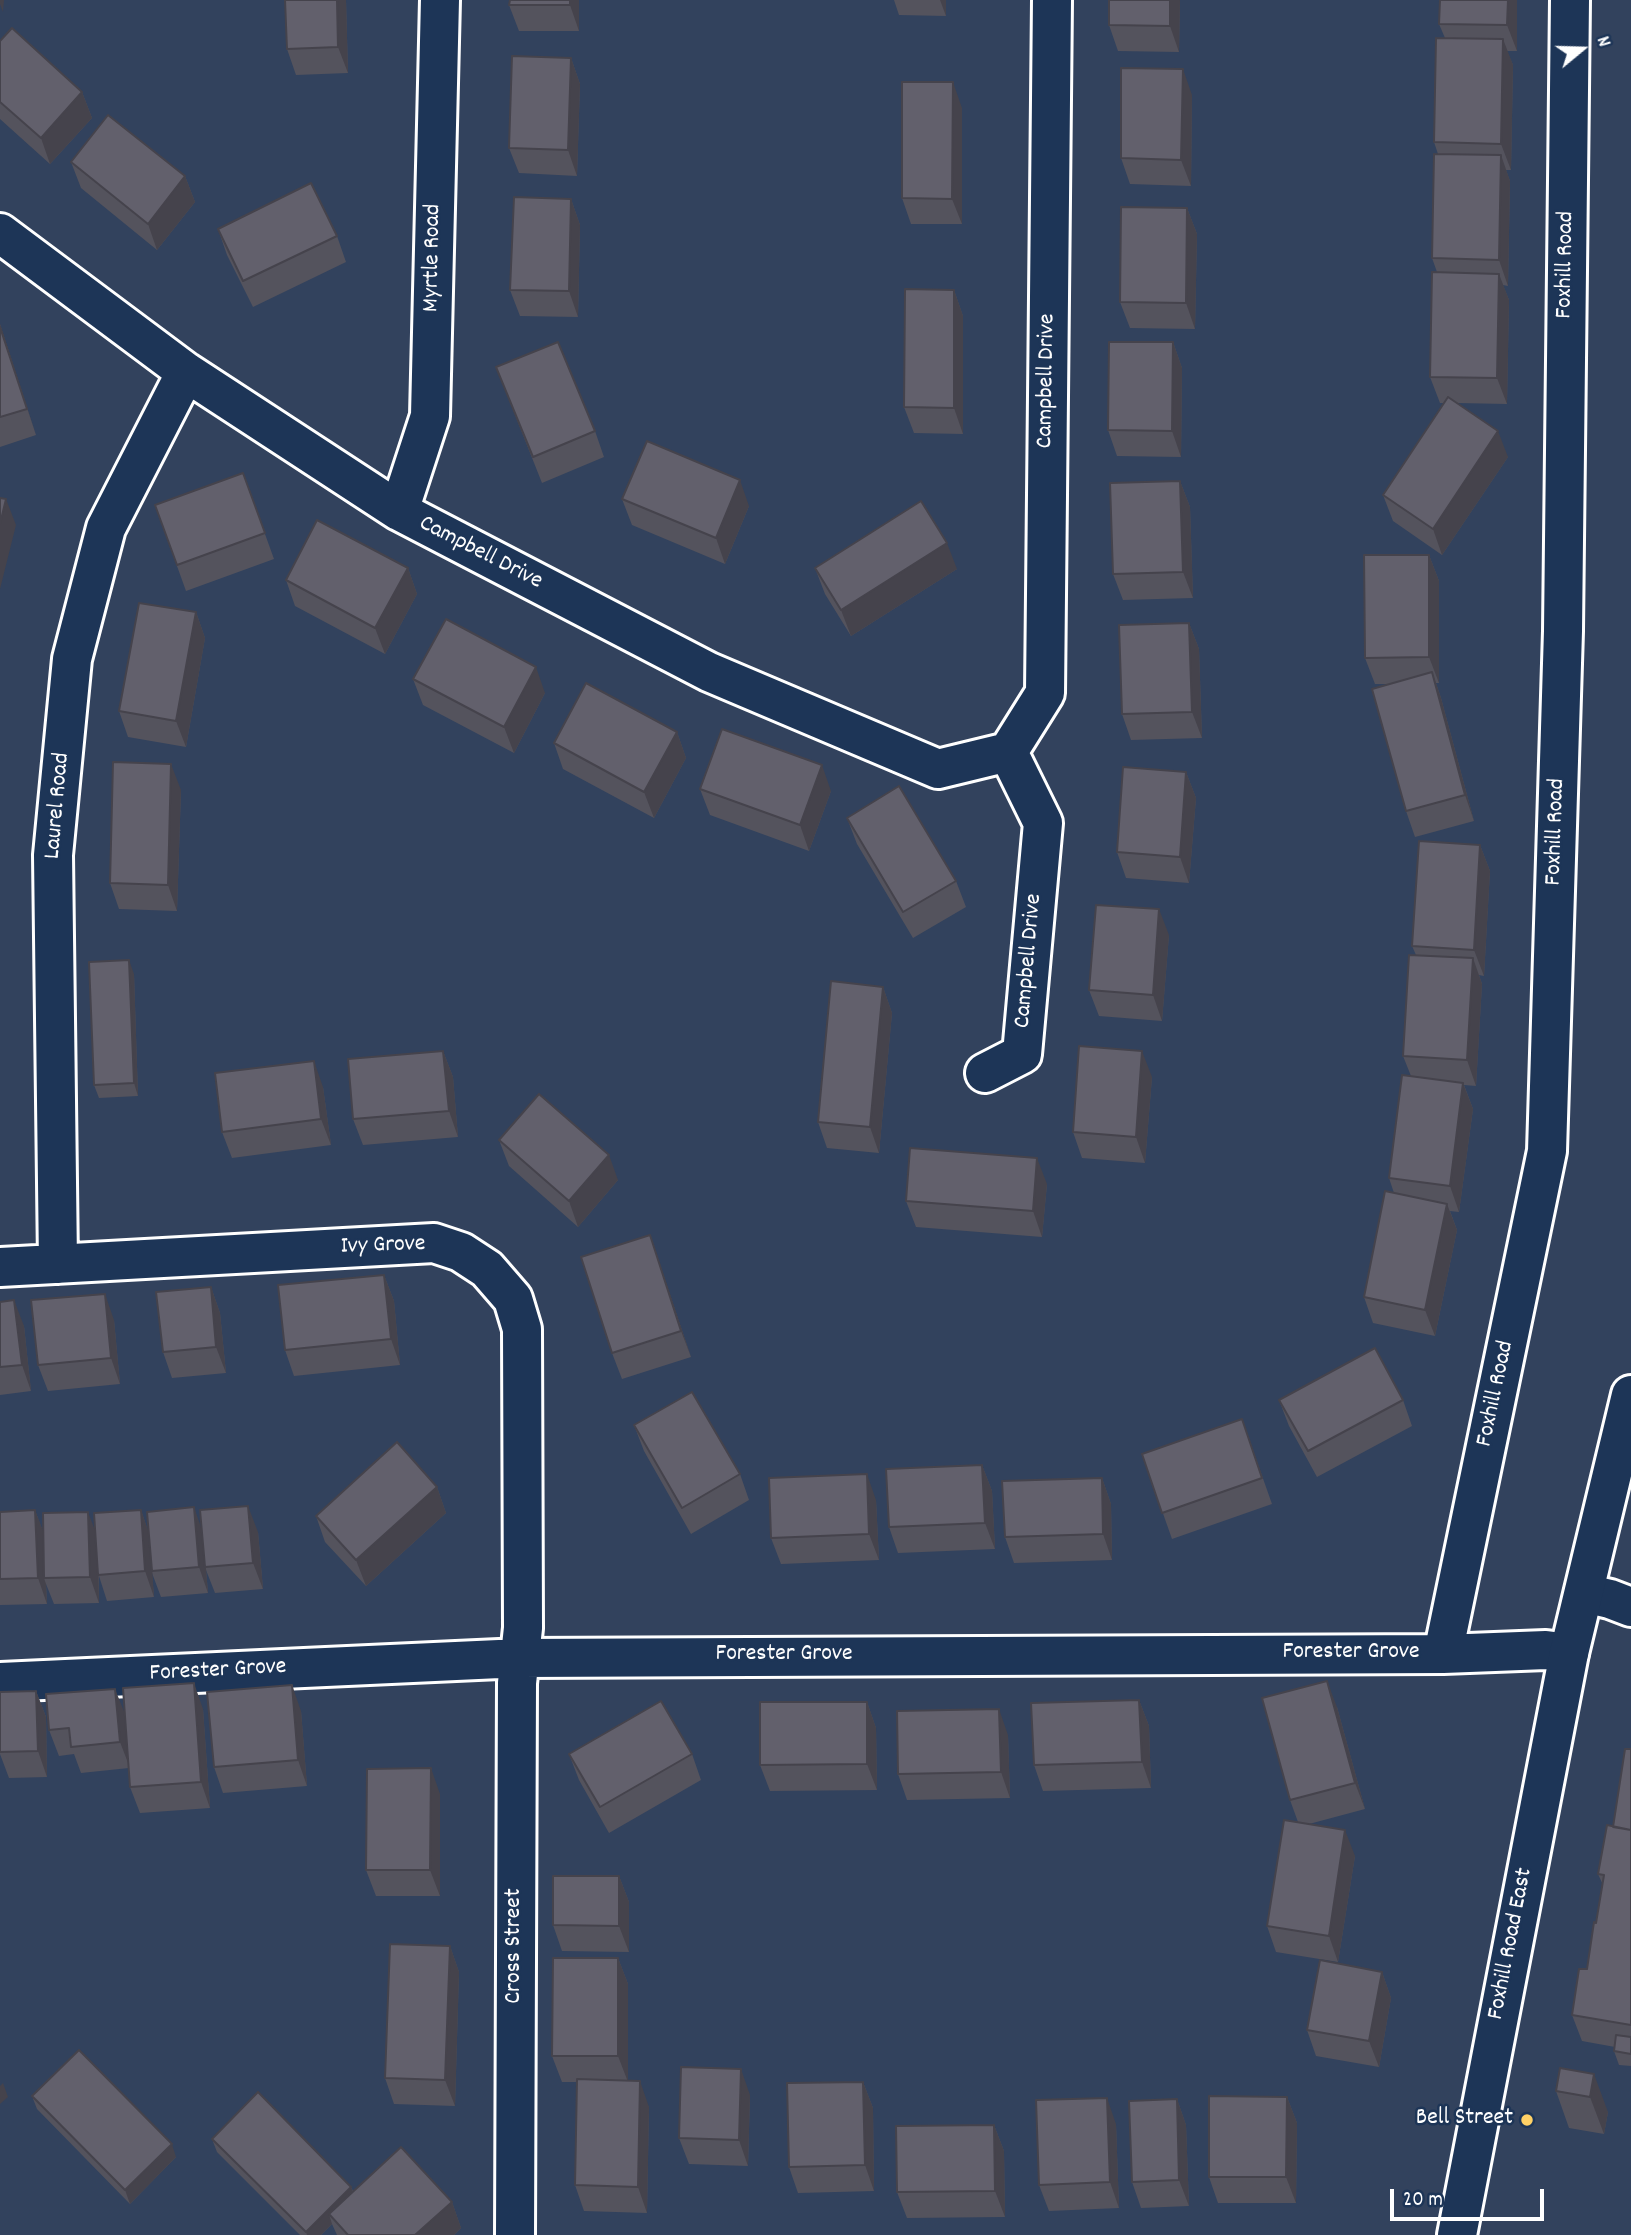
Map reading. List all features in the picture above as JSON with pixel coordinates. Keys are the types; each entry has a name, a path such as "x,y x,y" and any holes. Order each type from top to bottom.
{"street":[{"name":"Myrtle Road","path":"399,511 430,416 440,0"},
{"name":"Campbell Drive","path":"0,233 186,372 399,511 709,672 938,769 1008,752 1045,693 1052,0"},
{"name":"Foxhill Road","path":"1443,1654 1547,1151 1563,631 1570,0"},
{"name":"Laurel Road","path":"58,1264 53,855 72,659 106,528 186,372"},
{"name":"Campbell Drive","path":"985,1073 1022,1054 1043,823 1008,752"},
{"name":"Ivy Grove","path":"0,1267 434,1243 461,1252 487,1269 513,1299 522,1329 521,1658"},
{"name":"Foxhill Road East","path":"1457,2235 1569,1653 1631,1395"},
{"path":"1584,1593 1610,1599 1631,1608"},
{"name":"Forester Grove","path":"0,1682 521,1658 1443,1654 1546,1650 1569,1653"},
{"name":"Cross Street","path":"515,2235 517,1697 521,1658"}],"building":[{"path":"285,0 337,0 338,47 287,49"},
{"path":"510,0 570,0 570,5 509,5"},
{"path":"1109,0 1170,0 1170,26 1109,25"},
{"path":"1440,0 1508,0 1507,25 1439,24"},
{"path":"12,28 82,92 41,138 0,102 0,41"},
{"path":"1436,38 1503,39 1501,144 1434,142"},
{"path":"512,56 571,58 568,150 509,148"},
{"path":"1121,68 1183,69 1181,160 1121,158"},
{"path":"902,82 953,82 952,199 902,198"},
{"path":"108,115 185,176 148,224 71,162"},
{"path":"1434,154 1501,155 1499,260 1432,258"},
{"path":"311,183 337,236 243,281 218,229"},
{"path":"514,197 571,199 569,291 510,290"},
{"path":"1121,207 1187,208 1186,303 1120,302"},
{"path":"1432,272 1499,274 1497,378 1430,377"},
{"path":"905,289 954,290 954,408 904,407"},
{"path":"0,327 27,409 0,417"},
{"path":"558,342 595,431 533,457 496,367"},
{"path":"1109,342 1173,342 1172,431 1108,430"},
{"path":"1448,397 1498,431 1433,529 1383,495"},
{"path":"647,441 740,480 716,538 622,499"},
{"path":"243,473 265,533 177,565 155,505"},
{"path":"1180,481 1183,572 1113,574 1110,483"},
{"path":"0,498 6,499 0,524"},
{"path":"921,501 947,543 841,610 815,568"},
{"path":"317,520 408,568 375,628 286,580"},
{"path":"1364,555 1429,555 1429,657 1365,658"},
{"path":"139,603 196,612 176,721 119,711"},
{"path":"446,619 536,667 504,727 413,679"},
{"path":"1189,623 1192,712 1122,714 1119,625"},
{"path":"1432,672 1465,795 1406,811 1372,689"},
{"path":"586,683 677,732 644,792 554,743"},
{"path":"722,729 822,765 800,825 700,789"},
{"path":"113,762 171,764 168,885 110,883"},
{"path":"1123,767 1186,772 1180,857 1117,852"},
{"path":"899,786 956,881 903,912 847,818"},
{"path":"1419,841 1480,845 1474,950 1412,946"},
{"path":"1096,905 1159,909 1153,995 1089,990"},
{"path":"1409,955 1473,958 1467,1060 1403,1056"},
{"path":"129,960 134,1083 94,1085 89,962"},
{"path":"831,981 883,987 870,1127 818,1122"},
{"path":"1079,1046 1142,1051 1136,1137 1073,1132"},
{"path":"443,1051 449,1111 353,1119 348,1059"},
{"path":"314,1061 321,1119 222,1132 215,1073"},
{"path":"1402,1075 1463,1083 1450,1186 1389,1178"},
{"path":"539,1094 609,1155 569,1201 499,1140"},
{"path":"910,1148 1037,1158 1033,1211 906,1201"},
{"path":"1385,1191 1447,1204 1425,1310 1364,1297"},
{"path":"650,1235 681,1331 612,1353 581,1257"},
{"path":"384,1275 391,1339 285,1350 278,1285"},
{"path":"211,1287 216,1347 163,1352 156,1292"},
{"path":"105,1294 111,1358 38,1365 31,1300"},
{"path":"14,1300 22,1365 0,1367 0,1302"},
{"path":"1375,1348 1403,1400 1308,1451 1279,1400"},
{"path":"692,1392 740,1474 682,1508 634,1425"},
{"path":"1242,1419 1262,1478 1162,1513 1142,1454"},
{"path":"397,1442 437,1487 356,1560 316,1516"},
{"path":"982,1465 985,1523 889,1527 886,1469"},
{"path":"867,1474 869,1534 771,1538 769,1478"},
{"path":"1102,1478 1103,1534 1005,1537 1002,1481"},
{"path":"248,1506 253,1563 205,1567 200,1510"},
{"path":"194,1507 199,1567 152,1571 147,1512"},
{"path":"35,1510 38,1578 0,1579 0,1512"},
{"path":"141,1510 145,1571 98,1575 94,1513"},
{"path":"88,1512 90,1577 44,1578 43,1513"},
{"path":"1327,1681 1355,1783 1290,1800 1262,1698"},
{"path":"194,1683 201,1782 130,1787 123,1688"},
{"path":"292,1685 298,1760 214,1767 207,1692"},
{"path":"115,1689 120,1742 71,1747 69,1728 49,1730 46,1694"},
{"path":"36,1691 38,1751 0,1752 0,1692"},
{"path":"1139,1700 1142,1762 1034,1765 1031,1703"},
{"path":"661,1701 692,1754 600,1807 569,1754"},
{"path":"760,1702 867,1702 867,1764 760,1765"},
{"path":"999,1709 1001,1772 898,1774 897,1711"},
{"path":"1625,1749 1631,1749 1631,1830 1613,1827"},
{"path":"431,1768 430,1870 366,1870 367,1769"},
{"path":"1284,1820 1345,1830 1329,1936 1267,1926"},
{"path":"1607,1825 1631,1830 1631,2025 1572,2015 1579,1969 1587,1969 1594,1922 1596,1923 1604,1875 1598,1874"},
{"path":"553,1876 619,1876 619,1926 553,1925"},
{"path":"390,1944 450,1946 445,2080 385,2078"},
{"path":"553,1958 618,1958 618,2056 552,2056"},
{"path":"1320,1960 1382,1972 1369,2041 1307,2030"},
{"path":"1616,2035 1631,2037 1631,2054 1614,2051"},
{"path":"79,2050 172,2144 125,2190 32,2096"},
{"path":"681,2067 741,2069 739,2140 679,2138"},
{"path":"1560,2068 1594,2074 1590,2097 1556,2091"},
{"path":"577,2079 640,2081 638,2187 575,2185"},
{"path":"863,2082 865,2165 789,2167 787,2083"},
{"path":"258,2092 351,2187 306,2232 212,2139"},
{"path":"1209,2096 1287,2097 1286,2177 1209,2177"},
{"path":"1107,2098 1110,2182 1039,2185 1036,2100"},
{"path":"1177,2099 1179,2180 1132,2182 1129,2101"},
{"path":"994,2125 995,2191 897,2192 896,2126"},
{"path":"401,2147 452,2202 415,2235 348,2235 329,2214"}],"place":[{"name":"Bell Street","path":"1527,2120"}]}
